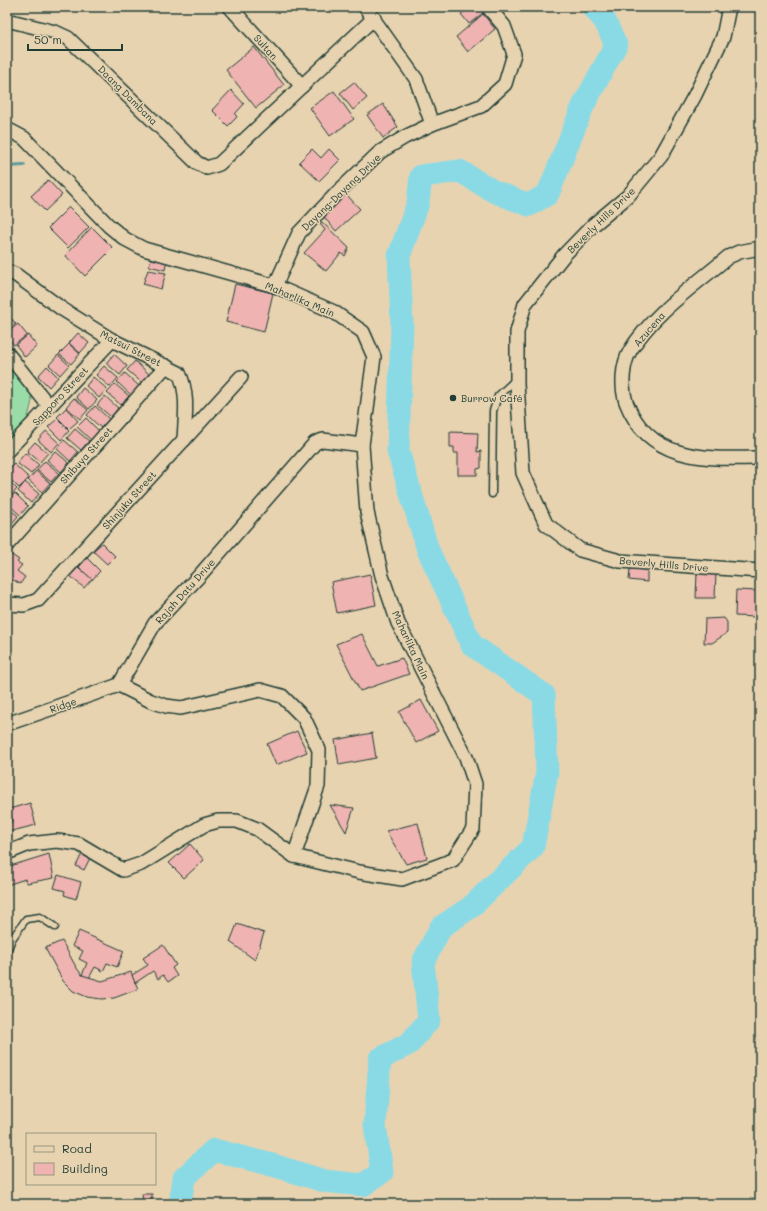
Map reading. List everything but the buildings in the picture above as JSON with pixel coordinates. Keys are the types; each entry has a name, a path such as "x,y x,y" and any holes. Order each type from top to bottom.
{"street":[{"name":"Sultan","path":"230,7 302,86"},
{"path":"365,7 416,79 432,124"},
{"name":"Dayang-Dayang Drive","path":"275,286 299,233 338,192 380,152 405,137 432,124 482,106 505,84 514,54 504,26 488,7"},
{"name":"Beverly Hills Drive","path":"729,7 723,37 695,95 661,156 628,196 592,226 564,255 525,304 517,332 517,378 523,473 546,524 580,550 620,561 760,571"},
{"path":"302,86 374,18"},
{"name":"Daang Dambana","path":"7,20 55,32 68,38 197,163 207,168 219,164 302,86"},
{"name":"Maharlika Main","path":"7,129 24,138 109,226 125,239 144,249 275,286 334,312 363,332 374,357 362,445 367,512 382,576 398,623 466,756 475,784 473,829 453,860 402,878 359,872 294,856 257,829 237,820 218,821 204,825 141,864 122,870 79,844 56,841 29,844 7,854"},
{"name":"Azucena","path":"760,248 739,252 722,262 655,319 640,336 629,353 624,368 625,397 637,425 646,434 665,446 694,456 720,458 760,458"},
{"name":"Matsui Street","path":"7,272 28,284 112,340 180,373 183,381 184,440"},
{"name":"Sapporo Street","path":"7,451 112,340"},
{"path":"7,353 49,406"},
{"name":"Shibuya Street","path":"7,545 166,366"},
{"name":"Shinjuku Street","path":"8,604 24,605 38,600 241,377"},
{"name":"Rajah Datu Drive","path":"119,685 155,623 200,575 315,443 323,440 362,445"},
{"path":"119,685 151,701 166,706 182,708 260,690 282,696 304,718 319,750 318,786 294,856"},
{"name":"Ridge","path":"7,724 119,685"}],"lane":[{"path":"492,494 493,411 498,396 517,378"},
{"path":"7,951 12,939 26,919 40,918 55,927"}],"green space":[{"path":"7,361 31,390 32,401 27,421 7,441"}],"waterway":[{"path":"180,1204 184,1178 214,1150 276,1166 324,1181 363,1185 382,1172 375,1125 380,1059 410,1043 429,1020 423,962 441,927 471,907 533,847 547,772 544,695 472,645 428,550 398,451 402,324 399,256 418,203 421,176 460,171 493,191 529,205 548,194 583,106 616,45 605,21 593,7"},
{"path":"7,166 24,165"}],"place":[{"name":"Burrow Café","path":"453,398"}]}
